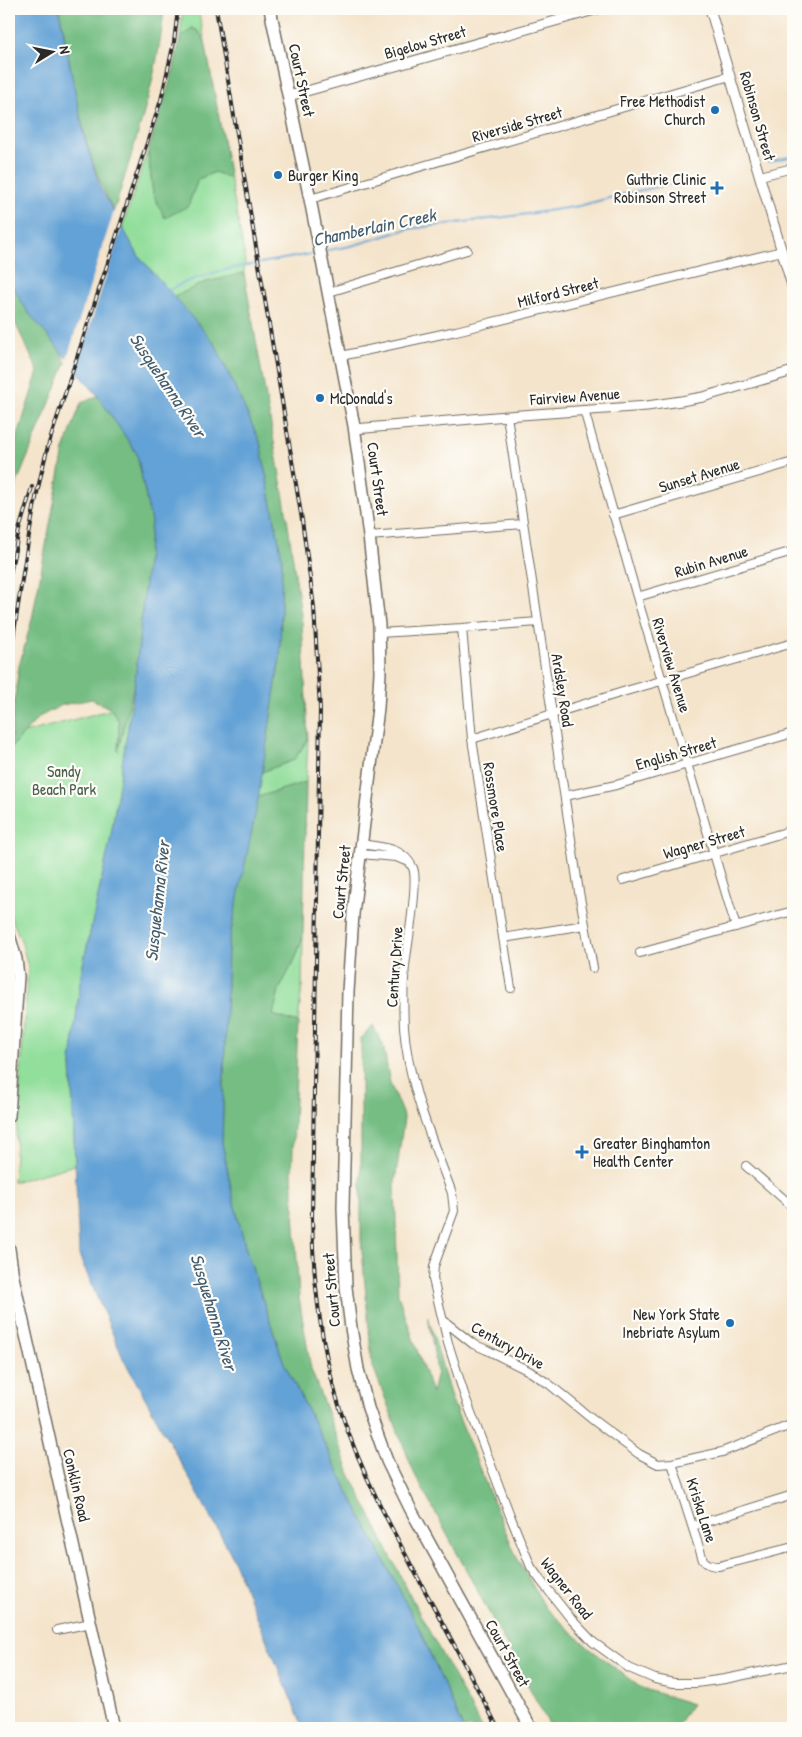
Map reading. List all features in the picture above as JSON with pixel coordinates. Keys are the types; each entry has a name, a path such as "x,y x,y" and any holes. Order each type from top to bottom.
{"main road":[{"name":"Court Street","path":"270,9 329,292 354,429 369,536 379,633 378,708 352,933 348,992 343,1208 346,1287 354,1350 368,1408 398,1484 531,1728"},
{"path":"9,1116 18,976 11,940"},
{"name":"Conklin Road","path":"9,1249 13,1278 114,1728"}],"street":[{"name":"Bigelow Street","path":"289,96 598,9"},
{"name":"Robinson Street","path":"710,9 793,289"},
{"name":"Riverside Street","path":"310,199 730,76"},
{"path":"760,176 793,168"},
{"path":"329,292 467,250"},
{"name":"Milford Street","path":"341,356 456,331 782,251"},
{"name":"Fairview Avenue","path":"354,429 681,402 793,371"},
{"name":"Riverview Avenue","path":"584,410 637,597 736,927"},
{"name":"Ardsley Road","path":"507,416 593,968"},
{"name":"Sunset Avenue","path":"613,515 793,462"},
{"path":"369,536 523,524"},
{"name":"Rubin Avenue","path":"637,597 793,551"},
{"path":"379,633 538,622"},
{"name":"Rossmore Place","path":"462,628 472,739 511,988"},
{"path":"472,739 662,680 793,643"},
{"name":"English Street","path":"565,796 616,785 793,733"},
{"name":"Wagner Street","path":"623,880 793,830"},
{"name":"Century Drive","path":"361,849 397,850 409,862 415,878 404,983 404,1026 415,1089 452,1194 454,1205 452,1218 432,1273 443,1320 473,1344 529,1371 639,1454 658,1464 672,1463 722,1452 793,1424"},
{"path":"640,952 793,911"},
{"path":"503,938 585,925"},
{"path":"746,1166 793,1207"},
{"name":"Wagner Road","path":"443,1320 464,1394 531,1567 571,1619 593,1642 630,1668 655,1679 674,1683 696,1683 725,1679 793,1666"},
{"name":"Kriska Lane","path":"672,1463 703,1560 711,1566 719,1566 793,1548"},
{"path":"693,1526 793,1495"},
{"path":"57,1630 91,1623"}],"green space":[{"path":"59,9 164,9 151,86 114,211 102,188 93,163 79,113"},
{"path":"183,9 198,9 205,41 198,31 192,28 180,38"},
{"path":"192,28 198,31 205,41 230,178 215,172 198,179 188,206 165,218 153,194 148,151 174,68 180,38"},
{"path":"148,151 153,194 188,206 198,179 215,172 230,178 245,258 244,273 203,283 174,297 138,255 122,227"},
{"path":"244,273 285,504 302,622 308,739 294,760 262,772 280,657 282,558 260,442 215,344 174,297 203,283"},
{"path":"9,280 28,312 60,350 66,363 14,490 9,511 9,464 38,371 9,310"},
{"path":"98,396 137,454 151,522 135,681 118,751 119,722 111,709 92,699 62,705 39,717 10,749 19,666 32,619 64,450 81,403"},
{"name":"Sandy Beach Park","path":"132,704 110,841 81,974 71,1063 75,1165 13,1182 28,967 21,940 9,913 9,737"},
{"path":"308,739 306,782 258,797 262,772 294,760"},
{"path":"306,782 303,936 296,957 279,990 273,1015 298,1023 292,1174 299,1298 311,1369 350,1474 415,1605 482,1728 463,1728 417,1624 284,1363 246,1250 222,1142 228,946 258,797"},
{"path":"303,936 302,985 298,1023 273,1015 279,990 296,957"},
{"path":"373,1026 383,1044 390,1083 404,1118 395,1183 398,1295 432,1393 437,1372 428,1316 451,1398 517,1558 545,1607 588,1647 641,1688 692,1704 675,1728 551,1728 414,1473 372,1364 361,1239 361,1038"}],"water":[{"name":"Susquehanna River","path":"9,9 59,9 85,140 101,189 138,255 215,344 260,442 282,558 280,657 257,806 228,946 222,1142 246,1250 284,1363 417,1624 463,1728 303,1728 230,1552 123,1358 79,1255 71,1063 81,974 110,841 135,681 151,522 137,454 98,396 28,312 9,280"}],"pier":[{"path":"115,208 123,223 75,372 66,361"}],"waterway":[{"name":"Chamberlain Creek","path":"768,162 793,156"},
{"name":"Chamberlain Creek","path":"323,251 351,246 408,229 579,206 628,193 686,181"},
{"name":"Chamberlain Creek","path":"167,291 202,276 220,271 316,253"}],"railway":[{"path":"9,664 30,527 41,473 48,446 161,100 174,42 178,9"},
{"path":"216,9 302,520 314,607 320,709 312,1217 314,1267 319,1316 334,1388 349,1435 379,1503 498,1728"},
{"path":"9,579 19,530 32,487"}],"place":[{"name":"Free Methodist Church","path":"715,110"},
{"name":"Burger King","path":"278,175"},
{"name":"Guthrie Clinic Robinson Street","path":"717,188"},
{"name":"McDonald's","path":"320,398"},
{"name":"Greater Binghamton Health Center","path":"582,1152"},
{"name":"New York State Inebriate Asylum","path":"730,1323"}]}
